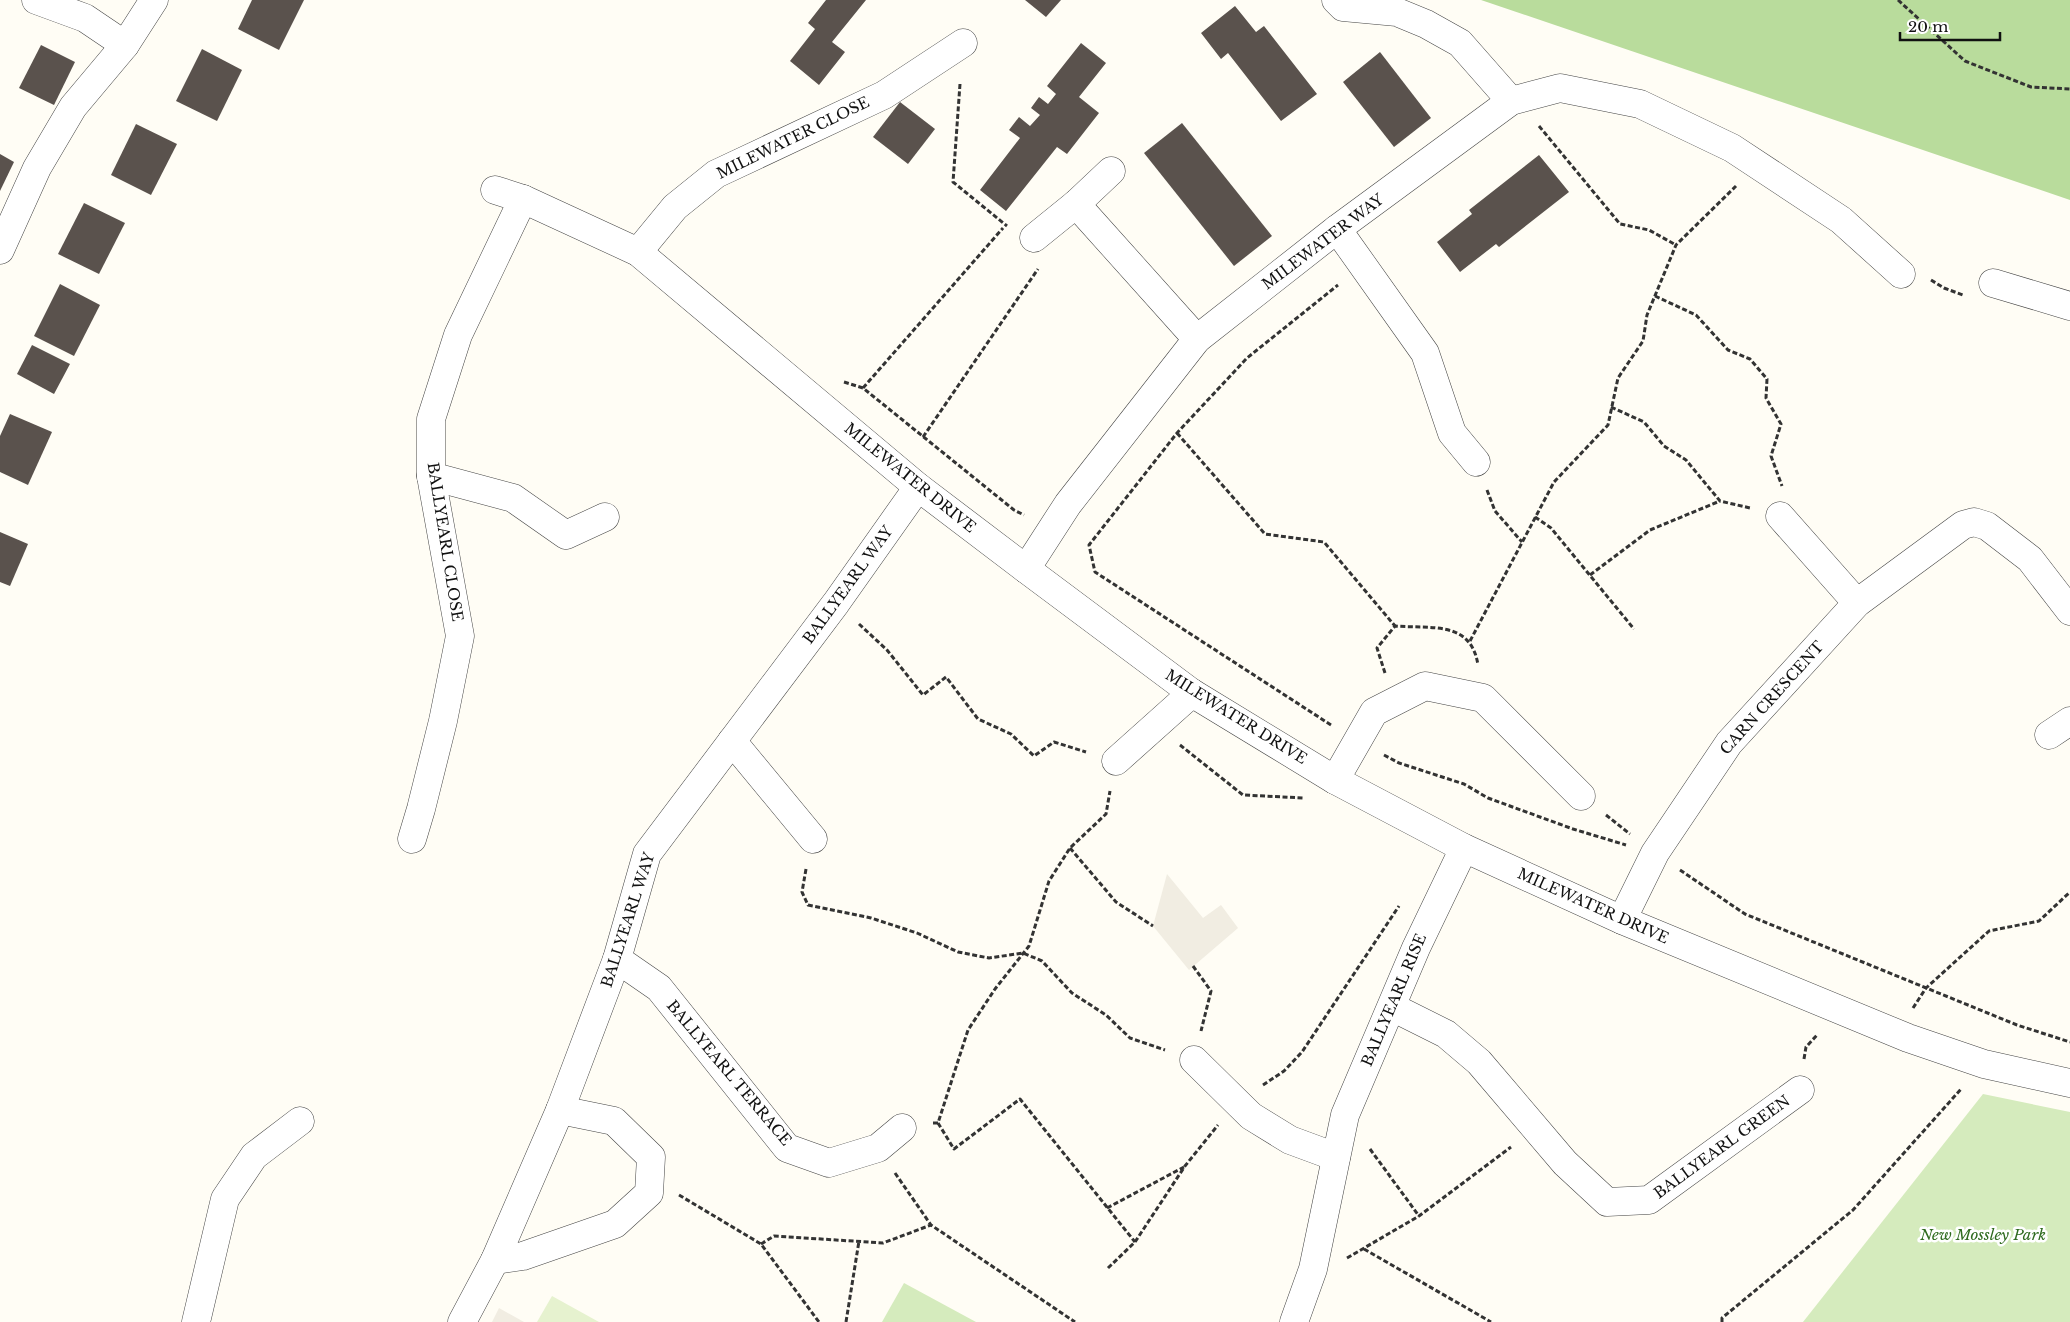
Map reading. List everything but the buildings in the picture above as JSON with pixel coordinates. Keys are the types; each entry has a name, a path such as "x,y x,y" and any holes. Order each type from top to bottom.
{"street":[{"path":"36,0 85,18 125,44"},
{"path":"0,250 37,168 73,107 125,44 154,0"},
{"path":"1336,0 1343,7 1397,12 1426,24 1460,42 1511,101 1560,88 1640,104 1732,148 1841,220 1901,274"},
{"name":"MILEWATER CLOSE","path":"638,252 675,207 716,174 884,95 963,43"},
{"name":"MILEWATER WAY","path":"1026,569 1068,504 1198,338 1337,230 1511,101"},
{"path":"1034,238 1076,204 1111,171"},
{"name":"MILEWATER DRIVE","path":"495,190 523,199 638,252 918,487 1026,569 1192,693 1336,780 1464,848 1622,920 1897,1033 1984,1064 2070,1083"},
{"name":"BALLYEARL CLOSE","path":"412,839 436,747 460,636 431,476 430,419 458,334 523,199"},
{"path":"1076,204 1198,338"},
{"path":"1337,230 1426,352 1452,433 1476,462"},
{"path":"1993,283 2070,306"},
{"path":"431,476 513,498 566,535 604,517"},
{"name":"BALLYEARL WAY","path":"462,1322 495,1260 560,1110 617,959 646,854 836,603 918,487"},
{"path":"1780,516 1857,603"},
{"name":"CARN CRESCENT","path":"1622,920 1655,853 1729,743 1857,603 1963,525 1974,522 1987,526 2030,559 2070,611"},
{"path":"1336,780 1374,712 1425,686 1483,698 1581,796"},
{"path":"1116,761 1192,693"},
{"path":"732,742 813,839"},
{"name":"BALLYEARL RISE","path":"1294,1322 1313,1268 1345,1115 1416,948 1464,848"},
{"name":"BALLYEARL TERRACE","path":"617,959 659,988 787,1148 829,1163 878,1148 902,1128"},
{"name":"BALLYEARL GREEN","path":"1392,1007 1446,1034 1479,1062 1565,1164 1607,1202 1649,1200 1800,1090"},
{"path":"1194,1060 1251,1116 1290,1140 1336,1157"},
{"path":"495,1260 523,1256 615,1224 649,1193 651,1157 614,1121 560,1110"},
{"path":"196,1322 225,1199 254,1156 300,1120"}],"path":[{"path":"1898,0 1965,61 2031,87 2070,89"},
{"path":"923,437 1046,259 1034,238 1006,225 953,182 963,43"},
{"path":"1511,101 1534,120 1620,224 1648,230 1676,245"},
{"path":"1470,640 1554,482 1608,425 1618,378 1642,341 1648,315 1676,245 1758,164"},
{"path":"864,388 1006,225"},
{"path":"1088,545 1177,433 1247,358 1362,266"},
{"path":"1901,274 1927,278 1944,288 1970,297 1993,283"},
{"path":"1612,407 1644,422 1664,446 1686,460 1720,501 1780,516 1783,490 1771,456 1781,424 1766,398 1766,380 1750,359 1728,350 1696,315 1655,296"},
{"path":"835,380 864,388 1014,510 1088,545"},
{"path":"1177,433 1265,534 1324,542 1395,626"},
{"path":"1476,462 1495,511 1522,542"},
{"path":"1590,575 1650,530 1720,501"},
{"path":"1535,517 1551,528 1634,629"},
{"path":"1088,545 1095,572 1357,742 1399,763 1464,784 1488,798 1573,829 1655,853"},
{"path":"836,603 887,650 923,695 946,677 978,719 1011,734 1034,756 1054,742 1116,761 1106,814 1070,848 1049,880 1038,922 1029,946 995,989 968,1030 938,1123 954,1150 1020,1099 1136,1242"},
{"path":"1581,796 1655,853 1745,914 2017,1025 2070,1042"},
{"path":"813,839 802,892 808,905 880,921 917,933 958,952 990,958 1023,953 1042,962 1072,992 1106,1015 1130,1038 1194,1060 1211,992 1193,966"},
{"path":"1070,848 1116,902 1153,926"},
{"path":"1897,1033 1926,988 1989,931 2039,920 2070,892"},
{"path":"1108,1268 1136,1242 1185,1166 1237,1102 1284,1071 1302,1052 1403,900"},
{"path":"1800,1090 1806,1047 1839,1009"},
{"path":"1722,1322 1722,1318 1853,1210 1984,1064"},
{"path":"1345,1115 1419,1216"},
{"path":"902,1128 938,1123"},
{"path":"1313,1268 1343,1261 1419,1216 1536,1128"},
{"path":"878,1148 931,1225 1076,1322"},
{"path":"1107,1208 1185,1166"},
{"path":"649,1193 677,1194 761,1244 819,1322"},
{"path":"761,1244 774,1236 884,1243 931,1225"},
{"path":"846,1322 859,1241"},
{"path":"1364,1249 1491,1322"}],"green space":[{"path":"1481,0 2070,0 2070,200"},
{"name":"New Mossley Park","path":"1983,1094 2070,1112 2070,1322 1803,1322"},
{"path":"904,1283 976,1322 882,1322"},
{"path":"552,1296 599,1322 537,1322"}],"shaded area":[{"path":"1167,874 1203,918 1221,905 1238,928 1189,970 1153,926"},
{"path":"499,1308 524,1322 492,1322"}]}
